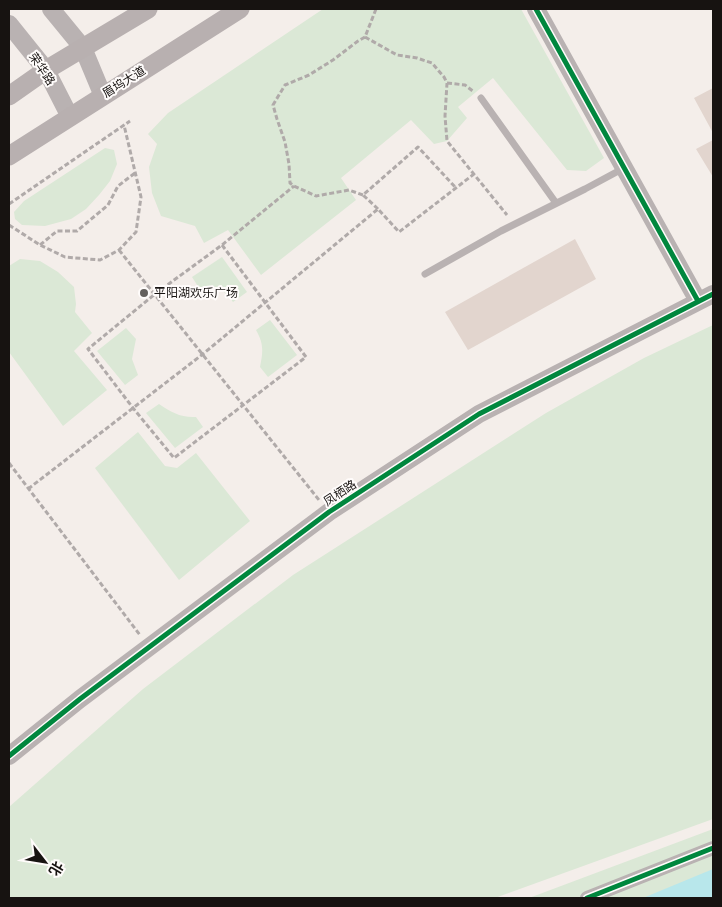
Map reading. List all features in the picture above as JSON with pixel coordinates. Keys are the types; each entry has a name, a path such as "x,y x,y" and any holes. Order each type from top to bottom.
{"main road":[{"path":"9,96 46,70 148,9"},
{"name":"眉坞大道","path":"9,156 240,9"}],"street":[{"path":"51,9 83,48 103,96"},
{"path":"536,9 624,168 706,297"},
{"name":"荣华路","path":"9,24 46,70 70,117"},
{"name":"凤栖路","path":"9,756 80,699 329,512 479,414 706,297"},
{"path":"587,898 713,848"}],"lane":[{"path":"481,98 556,203"},
{"path":"425,274 500,231 624,168"}],"path":[{"path":"376,9 364,37 309,76 285,85 273,105 285,142 290,183 316,196 349,190 363,195 399,232 474,174"},
{"path":"364,37 397,55 417,58 432,63 444,77 447,83 445,116 447,141 514,224"},
{"path":"447,83 465,85 481,98"},
{"path":"9,204 130,121"},
{"path":"9,225 40,245 66,257 100,260 119,250 136,232 141,197 124,125"},
{"path":"363,195 418,147 456,188"},
{"path":"40,245 58,231 77,231 108,206 118,186 135,173"},
{"path":"222,245 306,357 174,458 88,349 155,294 222,245 294,186"},
{"path":"28,488 203,354 378,209"},
{"path":"119,250 329,512"},
{"path":"9,463 149,647"}],"green space":[{"path":"323,9 521,9 604,158 586,171 567,170 493,78 458,107 467,118 447,141 434,144 411,120 341,178 356,200 261,275 228,230 204,243 195,226 161,216 152,193 149,167 157,144 148,134 168,113"},
{"path":"105,148 114,150 117,164 110,181 86,209 71,219 45,226 22,225 15,219 14,212 24,201"},
{"path":"222,257 247,292 233,302 219,288 210,286 199,288 192,277"},
{"path":"20,259 40,261 58,272 74,287 75,312 92,333 74,351 107,390 63,426 9,352 9,266"},
{"path":"270,320 297,355 268,377 260,367 262,348 256,330"},
{"path":"713,325 713,819 495,898 9,898 9,807 143,689 293,575 546,413 644,358"},
{"path":"126,328 136,339 132,359 138,375 125,385 97,351"},
{"path":"159,404 176,414 196,417 203,427 175,448 146,413"},
{"path":"138,432 165,466 177,468 196,453 250,521 179,580 95,468"},
{"path":"713,829 713,898 529,898"}],"water":[{"path":"713,869 713,898 643,898"}],"building":[{"path":"713,88 713,133 694,98"},
{"path":"713,140 713,177 696,149"},
{"path":"575,239 596,279 468,350 445,312"}],"cycle path":[{"path":"536,9 698,301"},
{"path":"9,756 80,699 329,512 479,414 713,294"},
{"path":"587,898 713,848"}],"place":[{"name":"平阳湖欢乐广场","path":"144,293"}]}
